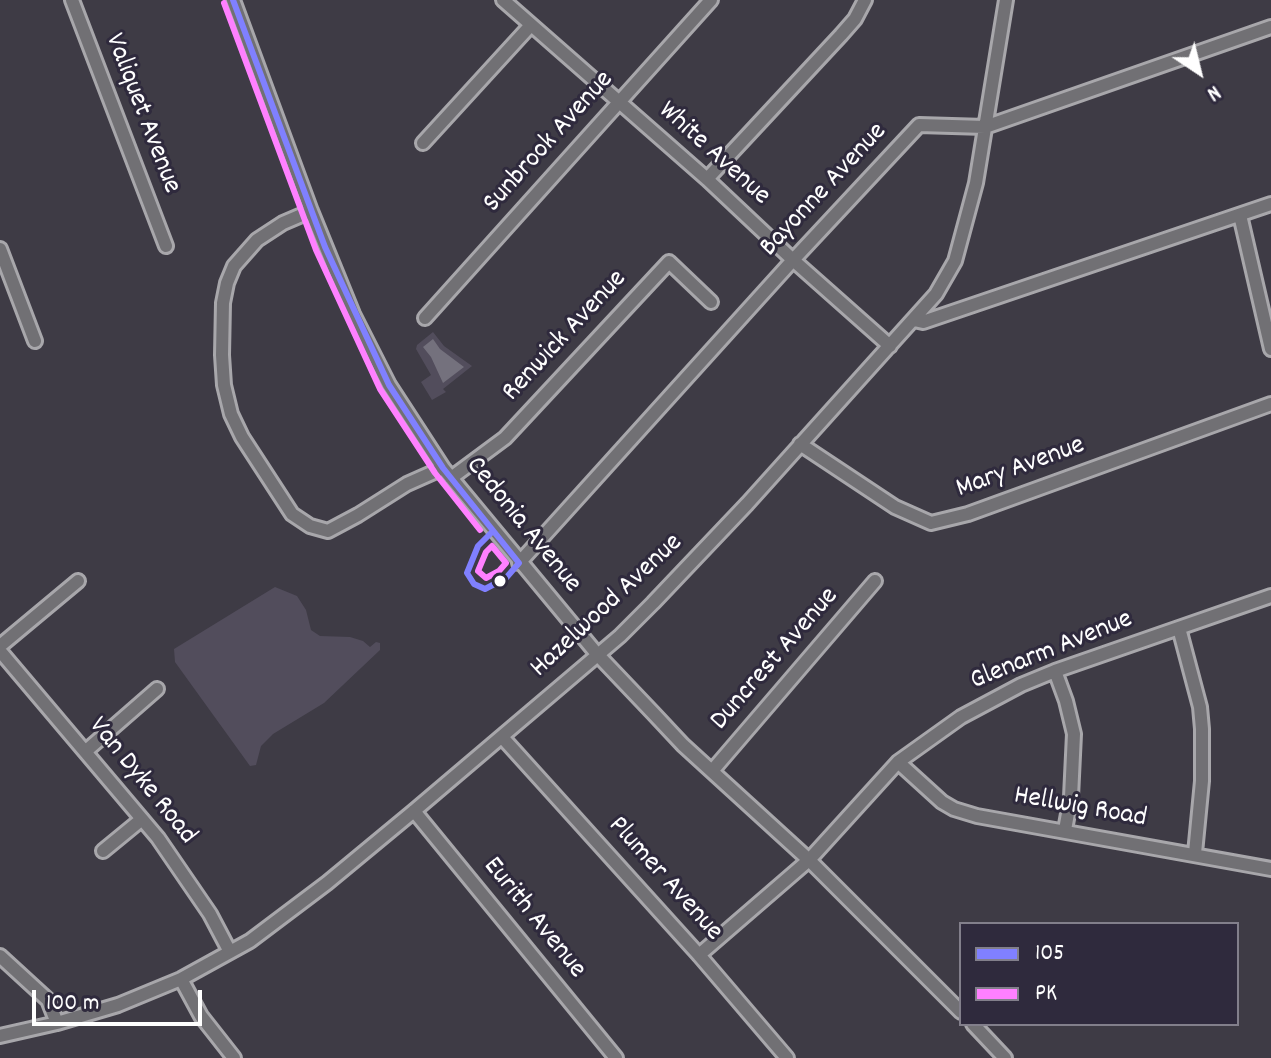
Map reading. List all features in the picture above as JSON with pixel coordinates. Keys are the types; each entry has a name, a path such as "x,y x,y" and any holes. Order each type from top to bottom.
{"street":[{"name":"Valiquet Avenue","path":"72,0 166,246"},
{"name":"Cedonia Avenue","path":"233,0 311,211 353,314 389,385 447,473 597,654 683,745 809,860 959,1010"},
{"name":"White Avenue","path":"503,0 707,179 890,346"},
{"name":"Sunbrook Avenue","path":"425,318 711,0"},
{"path":"707,179 841,35 855,19 865,0"},
{"name":"Hazelwood Avenue","path":"0,1036 118,1005 181,979 230,952 304,901 414,811 653,603 936,294 955,261 976,183 1006,0"},
{"path":"423,143 531,25"},
{"name":"Bayonne Avenue","path":"519,563 919,125 985,127 1271,27"},
{"path":"914,320 923,322 1271,204"},
{"path":"311,211 268,232 234,266 227,283 223,303 222,355 227,405 242,437 292,514 310,526 328,531 407,484 447,473"},
{"path":"1240,215 1271,349"},
{"path":"0,249 35,341"},
{"name":"Renwick Avenue","path":"447,473 505,438 669,262 711,302"},
{"name":"Mary Avenue","path":"800,444 895,507 931,523 968,514 1271,404"},
{"path":"0,648 78,581"},
{"name":"Duncrest Avenue","path":"712,771 875,581"},
{"name":"Glenarm Avenue","path":"699,955 809,860 898,762 984,703 1055,671 1271,596"},
{"path":"1179,628 1200,707 1202,729 1202,781 1195,853"},
{"name":"Van Dyke Road","path":"0,648 142,819 193,888 230,952"},
{"path":"1055,671 1074,734 1071,797 1065,830"},
{"path":"86,751 157,689"},
{"name":"Plumer Avenue","path":"502,737 699,955 787,1058"},
{"name":"Hellwig Road","path":"898,762 931,794 954,809 977,816 1271,869"},
{"name":"Eurith Avenue","path":"414,811 616,1058"},
{"path":"103,851 142,819"},
{"path":"0,956 48,1000 57,1023"},
{"path":"181,979 201,1016 234,1058"},
{"path":"975,1026 1005,1058"}],"shaded area":[{"path":"433,332 444,346 472,366 443,389 446,392 432,400 421,382 431,375 416,349"},
{"path":"433,339 440,349 464,367 443,383 423,347"},
{"path":"275,587 297,596 306,610 311,630 320,636 350,637 370,647 376,642 380,643 380,650 324,703 273,734 261,746 256,765 250,766 175,662 174,649"}],"transit line":[{"name":"105","path":"233,0 325,247 389,385 443,468 519,563 506,578 485,589 474,584 467,573 478,546 493,531"},
{"name":"PK","path":"224,3 316,250 380,389 435,473 480,530"},
{"name":"PK","path":"492,546 506,563 486,578 478,571 492,546"}]}
